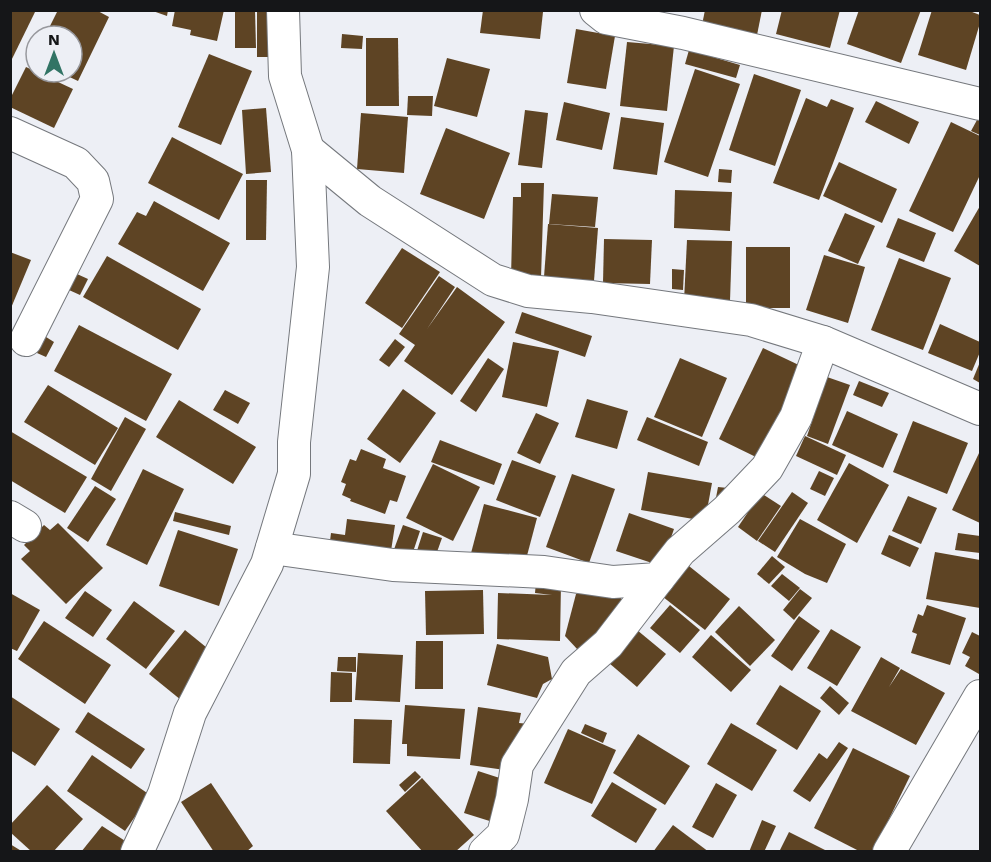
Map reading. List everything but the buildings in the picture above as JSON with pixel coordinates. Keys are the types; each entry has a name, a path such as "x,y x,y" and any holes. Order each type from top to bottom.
{"street":[{"path":"137,852 164,794 190,713 267,564 294,474 294,442 313,267 308,150 285,76 283,10"},
{"path":"596,10 606,18 683,33 981,104"},
{"path":"10,133 76,163 93,181 97,199 26,340"},
{"path":"308,150 370,201 493,280 528,291 592,297 751,320 823,342 981,409"},
{"path":"485,852 503,835 518,765 576,672 608,644 680,551 727,510 767,468 796,417 823,342"},
{"path":"272,548 393,565 544,572 613,582 658,579"},
{"path":"889,852 981,696"}]}
